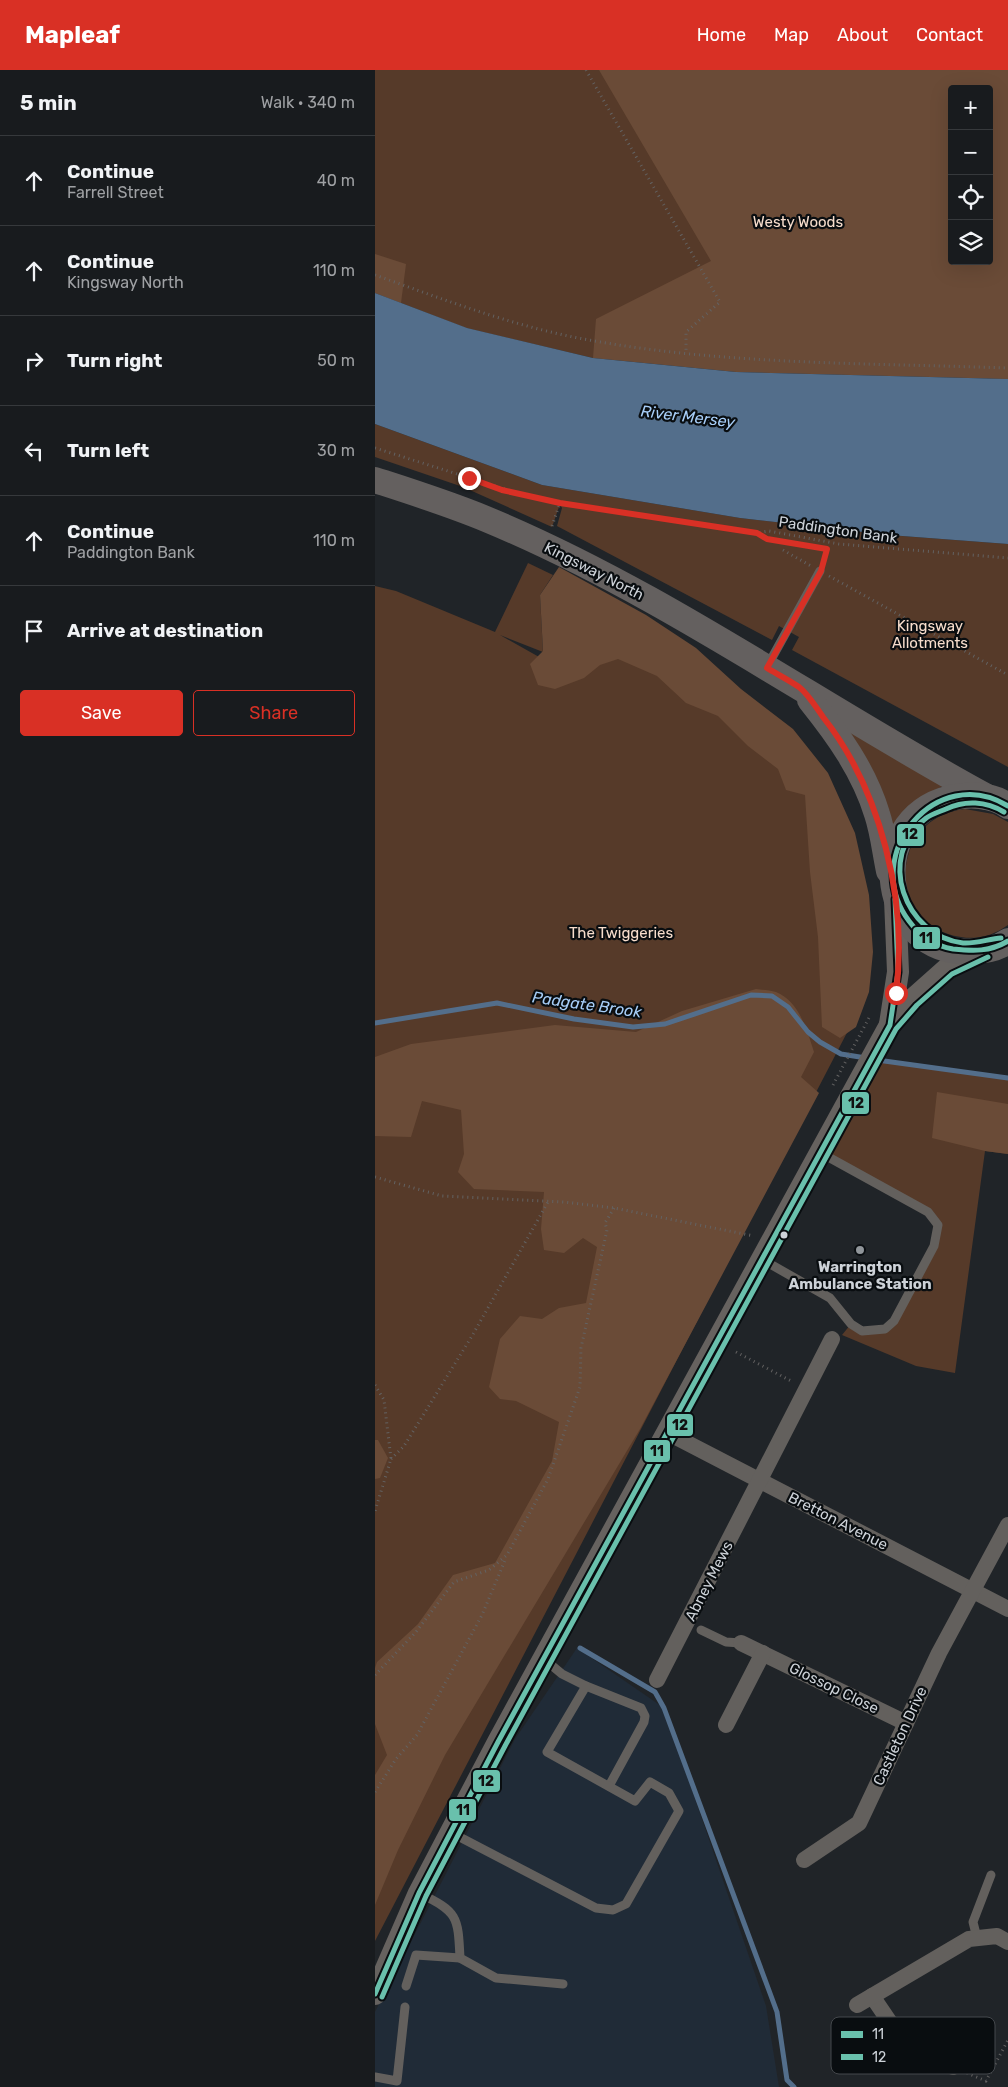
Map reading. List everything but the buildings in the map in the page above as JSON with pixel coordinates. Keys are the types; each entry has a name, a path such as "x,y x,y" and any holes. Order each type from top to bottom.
{"main road":[{"name":"Kingsway North","path":"375,480 485,519 560,553 663,608 1002,802"},
{"name":"Kingsway North","path":"801,688 834,730 857,767 877,814 893,890 905,919 921,935 934,943 963,952 1001,945"},
{"path":"893,890 893,856 902,833 918,814 939,801 963,795 1002,802"}],"street":[{"path":"887,1031 898,972 893,890"},
{"path":"375,1994 419,1893 450,1832 887,1031 912,1000 948,968 1001,945"},
{"name":"Abney Mews","path":"657,1680 832,1339"},
{"name":"Bretton Avenue","path":"668,1433 1008,1609"},
{"name":"Castleton Drive","path":"804,1860 859,1822 939,1653 1008,1525"},
{"name":"Glossop Close","path":"741,1643 906,1724"},
{"path":"726,1725 763,1653"},
{"path":"857,2005 969,1939 997,1936 1008,1942"},
{"path":"872,1996 886,2017"}],"lane":[{"path":"767,668 821,571"},
{"path":"766,1253 830,1298 851,1324 862,1332 885,1329 894,1322 934,1246 938,1225 928,1212 821,1153"},
{"path":"701,1630 726,1642 741,1643"},
{"path":"544,1659 561,1674 641,1708 645,1716 644,1722 609,1786"},
{"path":"450,1832 596,1908 613,1910 626,1904 679,1811 669,1793 651,1782 635,1801 547,1752 586,1686"},
{"path":"977,1938 973,1922 978,1903 991,1875"},
{"path":"419,1893 446,1906 458,1923 460,1958"},
{"path":"406,1986 416,1955 460,1958 496,1978 563,1984"},
{"path":"375,2077 397,2081 405,2007"}],"path":[{"path":"587,70 720,302 686,332 686,353"},
{"path":"375,275 504,320 588,340 753,360 1008,368"},
{"name":"Paddington Bank","path":"375,448 502,490 560,503 757,533 769,531 839,544 1008,558"},
{"path":"552,527 560,503"},
{"path":"757,533 767,539 827,549 821,571"},
{"path":"783,550 1008,675"},
{"path":"834,1083 860,1032"},
{"path":"375,1177 442,1196 548,1201 614,1208 752,1235 766,1253"},
{"path":"391,1459 405,1446 472,1336 548,1201"},
{"path":"375,1792 396,1759 417,1735 482,1615 507,1555 553,1466 580,1387 581,1348 607,1230 605,1223 614,1208"},
{"path":"736,1352 806,1388"},
{"path":"375,1385 384,1400 391,1459 375,1511"},
{"path":"375,1675 416,1632 455,1582 489,1570 507,1555"},
{"path":"995,2064 1008,2040"},
{"path":"971,2074 986,2081 990,2074"}],"shaded area":[{"path":"577,1648 664,1708 766,2006 779,2087 375,2087 375,2012 515,1739"}],"green space":[{"name":"Westy Woods","path":"375,70 1008,70 1008,379 593,358 466,328 375,293"},
{"path":"599,70 1008,70 1008,379 736,372 593,358 596,319 711,261"},
{"path":"375,254 406,264 401,303 375,293"},
{"name":"Kingsway Allotments","path":"375,424 542,485 740,518 889,535 1008,544 1008,767 792,650 799,637 779,626 772,640 557,526 562,508 560,504 552,527 463,487 375,457"},
{"name":"The Twiggeries","path":"528,563 553,575 540,595 543,652 500,635 564,671 598,600 820,766 865,998 375,1941 375,586 396,591 495,632"},
{"path":"559,567 646,615 696,648 741,689 793,729 828,773 855,833 869,895 873,952 869,992 856,1027 840,1038 822,1027 818,937 810,872 805,795 786,790 778,769 748,746 718,716 686,703 657,676 618,659 600,665 584,678 555,689 538,685 530,664 543,651 540,595"},
{"path":"821,702 945,785 922,797 890,829"},
{"path":"965,809 993,814 1008,822 1008,925 992,934 974,938 961,937 936,929 919,913 909,894 906,872 910,850 921,831 940,816"},
{"path":"756,989 769,990 784,996 791,1002 801,1017 814,1052 801,1077 819,1093 640,1429 445,1755 398,1850 375,1905 375,1775 387,1755 375,1724 375,1668 377,1662 418,1624 453,1575 495,1563 552,1461 559,1422 516,1401 500,1399 489,1387 500,1339 520,1316 542,1319 559,1308 586,1303 597,1247 583,1238 564,1253 544,1250 541,1229 544,1192 474,1189 458,1172 464,1154 461,1110 422,1101 411,1137 375,1136 375,1057 411,1044 555,1025 636,1032 682,1011"},
{"path":"882,1061 1008,1078 1008,1154 985,1151 955,1373 916,1366 842,1335 851,1324 862,1331 885,1329 934,1246 933,1217 828,1157"},
{"path":"937,1092 1008,1104 1008,1154 985,1151 932,1138"},
{"path":"375,1440 378,1440 388,1458 380,1478 375,1479"}],"water":[{"name":"River Mersey","path":"375,293 467,328 593,358 736,372 1008,379 1008,544 889,535 740,518 542,485 375,424"}],"waterway":[{"name":"Padgate Brook","path":"375,1023 497,1003 574,1019 633,1027 665,1024 751,995 772,996 788,1007 808,1032 820,1042 841,1054 866,1058"},
{"name":"Padgate Brook","path":"877,1060 1008,1078"},
{"path":"580,1648 655,1692 664,1708 777,2012 787,2080 794,2087"}],"transit line":[{"name":"11","path":"1008,806 981,796 956,796 932,805 913,822 900,844 893,869 896,895 909,921 928,939 946,948 967,950 988,949 1008,941"},
{"name":"12","path":"1001,938 963,943 942,937 925,926 912,910 903,892 900,873 902,853 910,835 930,816 953,806 968,803 983,804 1004,812"},
{"name":"11","path":"375,1994 419,1893 498,1742 890,1025 898,972 895,899"},
{"name":"12","path":"382,1997 426,1896 505,1746 896,1029 917,1005 952,974 988,957"}],"place":[{"name":"Warrington Ambulance Station","path":"860,1250"}],"route":[{"path":"469,478 502,490 533,498 591,509 643,515 757,533 767,539 827,549 821,571 767,668 801,688 834,730 857,767 877,814 895,899 899,953 896,993"}]}
